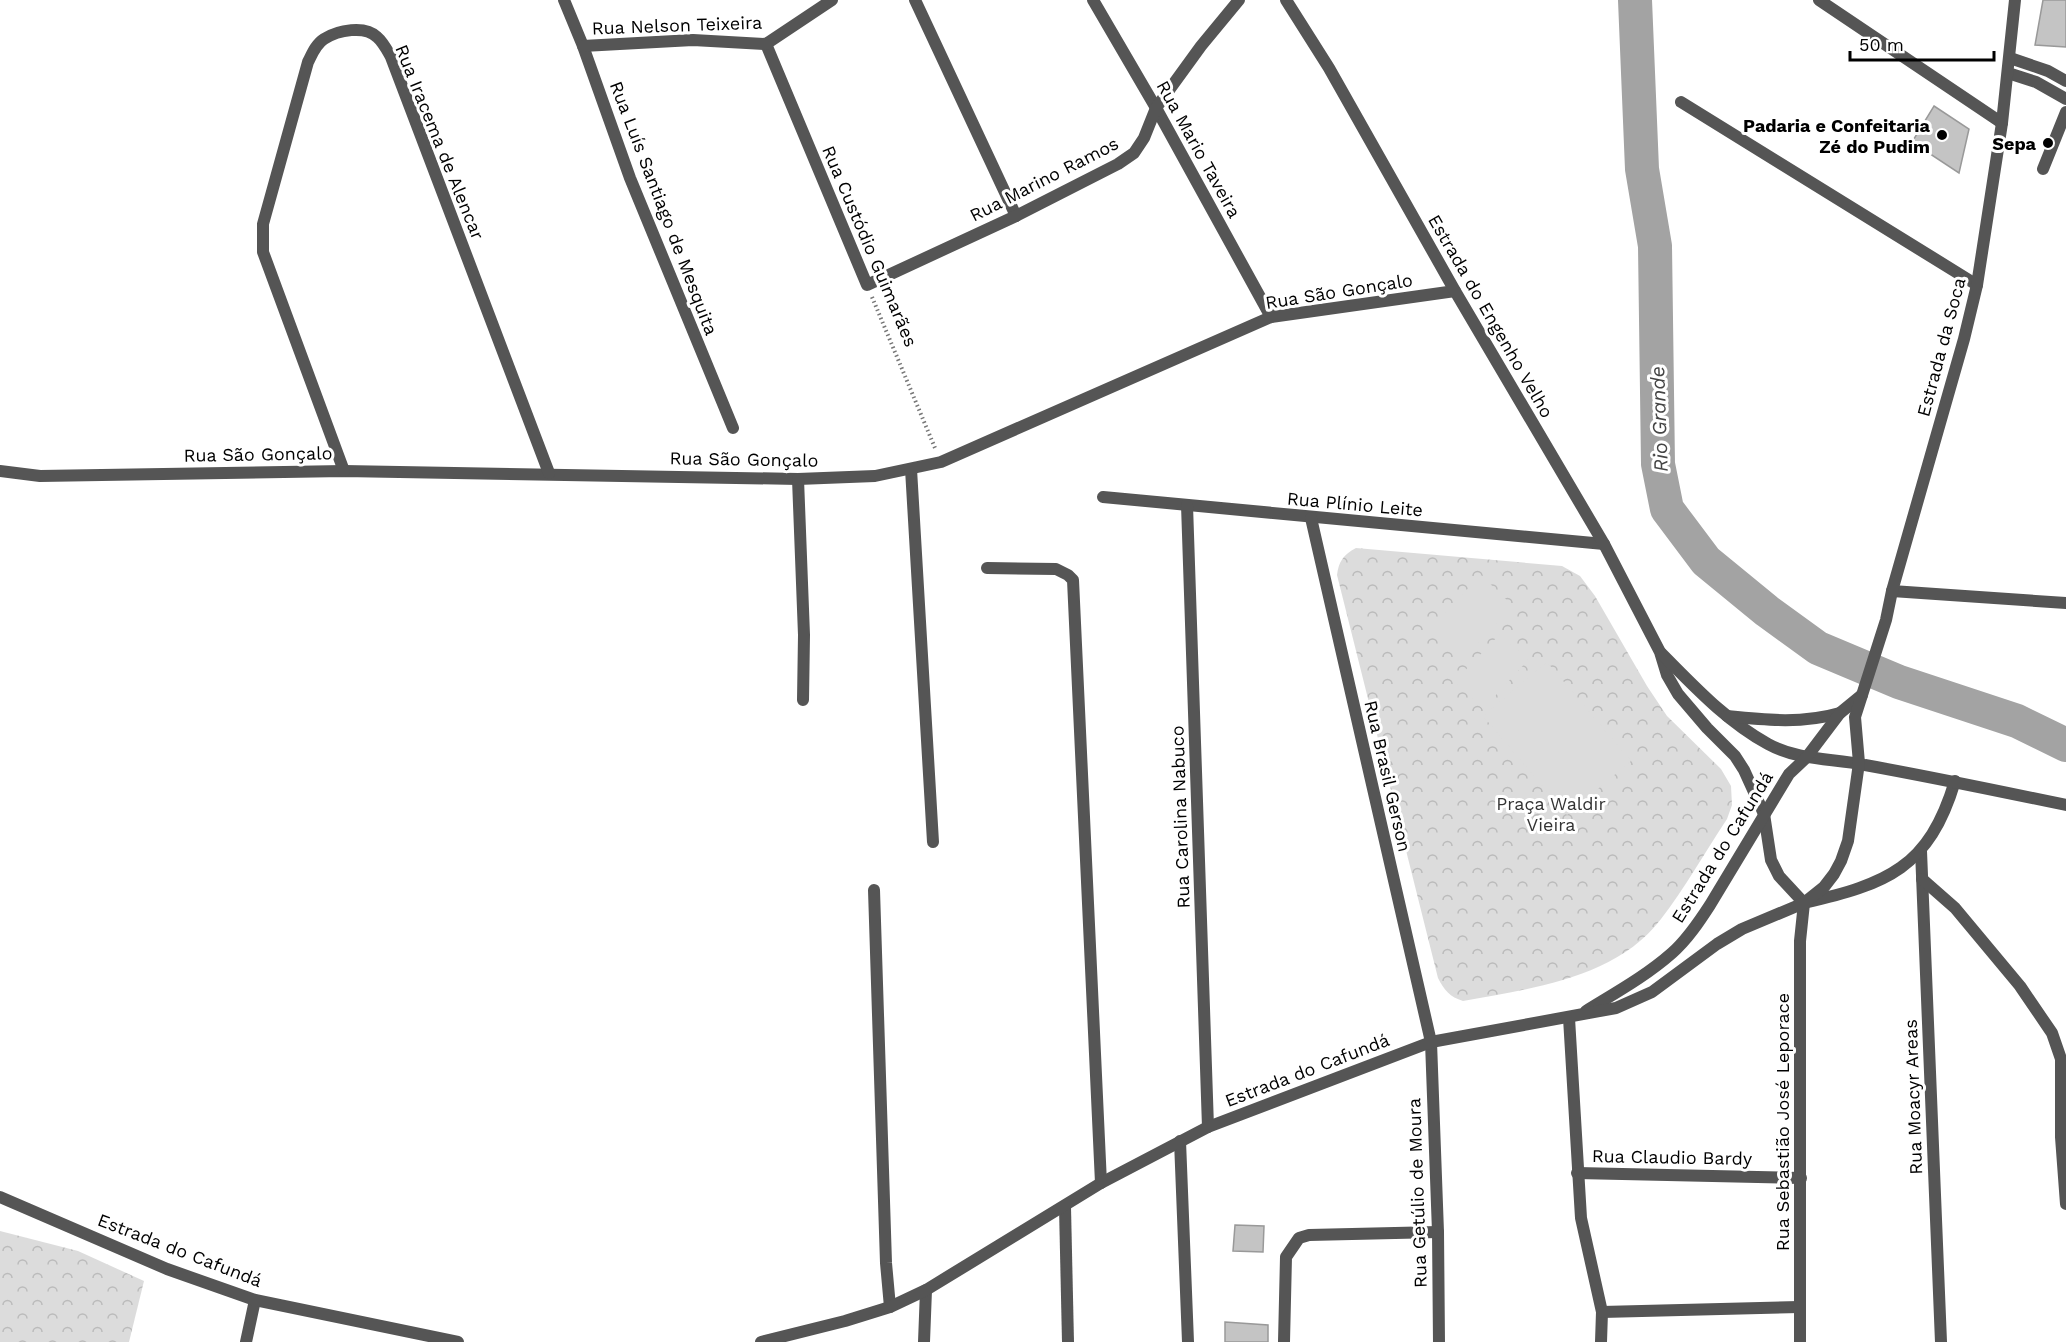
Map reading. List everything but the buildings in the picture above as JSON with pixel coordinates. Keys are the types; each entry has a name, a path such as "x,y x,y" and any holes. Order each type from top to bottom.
{"street":[{"name":"Rua Luís Santiago de Mesquita","path":"564,0 583,46 630,178 733,428"},
{"name":"Rua Nelson Teixeira","path":"583,46 693,39 766,44 832,0"},
{"path":"915,0 1016,216"},
{"name":"Rua Mario Taveira","path":"1093,0 1156,108 1271,317"},
{"name":"Rua Marino Ramos","path":"867,285 1016,216 1118,164 1134,153 1144,138 1156,108 1201,46 1239,0"},
{"name":"Estrada do Engenho Velho","path":"1286,0 1329,68 1455,291 1604,544 1660,652 1667,675 1678,693 1707,728 1735,756 1744,770 1764,814 1771,860 1779,876 1804,903"},
{"path":"1819,0 2002,123"},
{"name":"Estrada da Soca","path":"1859,763 1855,717 1886,620 1892,591 1964,339 1977,285 2002,123 2015,0"},
{"name":"Rua Iracema de Alencar","path":"344,471 263,252 263,224 308,62 314,49 324,39 364,28 377,37 391,57 549,473"},
{"name":"Rua Custódio Guimarães","path":"766,44 867,285"},
{"path":"2010,58 2048,71 2066,81"},
{"path":"2008,73 2036,82 2066,99"},
{"path":"1681,102 1977,285"},
{"path":"2043,169 2066,112"},
{"name":"Rua São Gonçalo","path":"0,471 40,476 344,471 798,479 875,476 941,462 1271,317 1455,291"},
{"path":"911,469 933,842"},
{"path":"798,479 804,635 803,700"},
{"name":"Rua Plínio Leite","path":"1103,497 1604,544"},
{"name":"Rua Carolina Nabuco","path":"1187,506 1208,1127"},
{"name":"Rua Brasil Gerson","path":"1311,518 1431,1042"},
{"path":"987,568 1056,569 1073,580 1101,1183"},
{"path":"1892,591 2066,603"},
{"name":"Estrada do Engenho Velho","path":"1660,652 1711,703 1768,744 1806,758 1859,763 2066,806"},
{"path":"1806,758 1840,713 1862,695"},
{"path":"1727,716 1801,721 1840,713"},
{"name":"Estrada do Cafundá","path":"1574,1016 1642,977 1673,952 1710,905 1789,774 1806,758"},
{"name":"Estrada do Cafundá","path":"760,1342 845,1321 890,1307 926,1290 1101,1183 1208,1127 1431,1042 1617,1008 1652,993 1742,929 1804,903 1824,887 1841,861 1848,842 1859,763"},
{"path":"1804,903 1874,883 1899,869 1921,851 1933,835 1948,804 1954,781"},
{"name":"Rua Moacyr Areas","path":"1921,851 1941,1342"},
{"path":"1922,879 1955,908 2013,977 2052,1032 2061,1059 2066,1204"},
{"path":"874,890 886,1251 890,1307"},
{"name":"Rua Sebastião José Leporace","path":"1800,1342 1800,941 1804,903"},
{"path":"1574,1016 1577,1173 1581,1218 1602,1312 1601,1342"},
{"name":"Rua Getúlio de Moura","path":"1431,1042 1439,1342"},
{"path":"1180,1141 1188,1342"},
{"name":"Rua Claudio Bardy","path":"1577,1173 1801,1178"},
{"name":"Estrada do Cafundá","path":"0,1197 167,1269 255,1300 458,1342"},
{"path":"1065,1207 1068,1342"},
{"path":"1284,1342 1286,1257 1299,1238 1309,1235 1437,1232"},
{"path":"924,1342 926,1290"},
{"path":"246,1342 255,1300"},
{"path":"1602,1312 1799,1307"}],"path":[{"name":"Rua Custódio Guimarães","path":"867,285 941,462"}],"green space":[{"name":"Praça Waldir Vieira","path":"1356,548 1562,566 1580,576 1595,596 1667,716 1721,769 1731,786 1732,805 1727,819 1661,919 1642,939 1620,955 1571,978 1463,1001 1448,993 1443,986 1438,978 1337,575 1342,559"},
{"path":"1481,575 1513,606 1461,661 1428,631"},
{"path":"1500,634 1528,660 1483,709 1454,682"},
{"path":"1547,662 1631,761 1567,815 1483,716"},
{"path":"0,1231 78,1251 144,1281 129,1342 0,1342"}],"waterway":[{"name":"Rio Grande","path":"1635,0 1642,169 1655,246 1658,464 1667,509 1706,561 1767,611 1818,648 1899,682 2017,721 2066,745"}],"place":[{"name":"Padaria e Confeitaria Zé do Pudim","path":"1942,135"},
{"name":"Sepa","path":"2048,143"}]}
